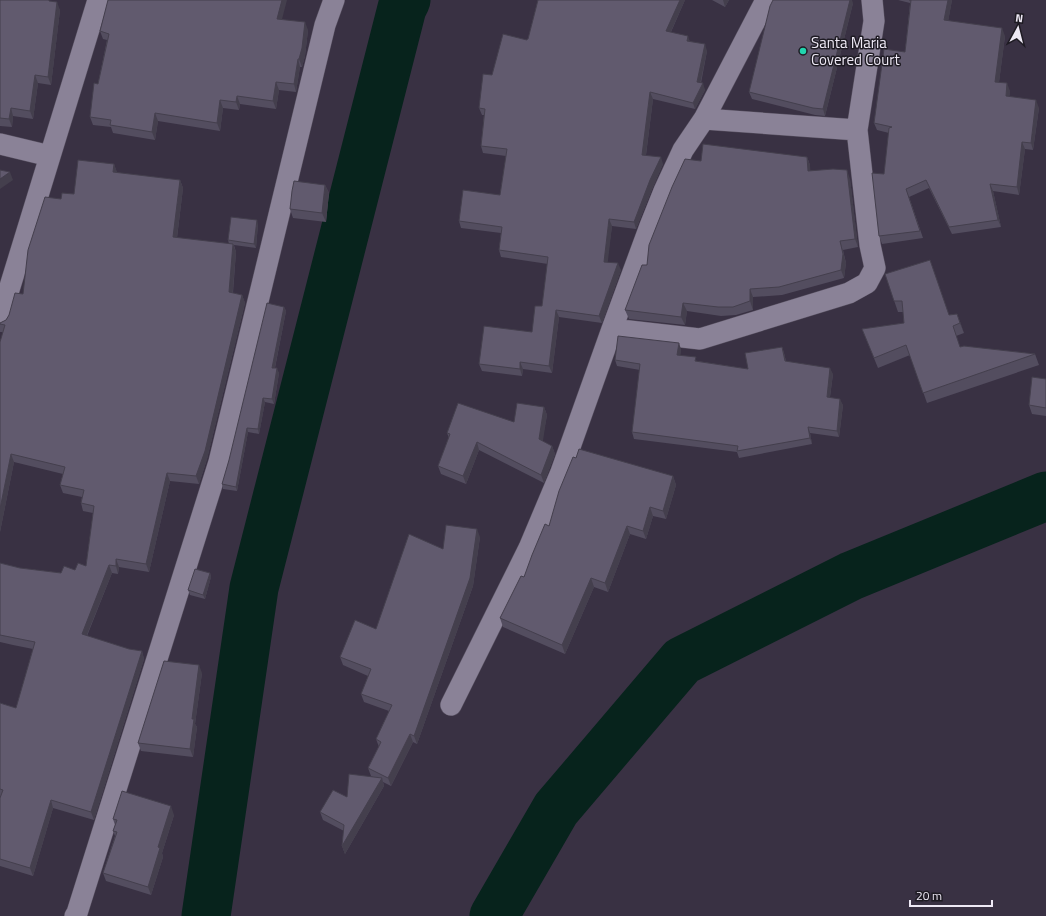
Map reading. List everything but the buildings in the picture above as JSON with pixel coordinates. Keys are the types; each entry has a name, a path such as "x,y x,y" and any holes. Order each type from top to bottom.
{"street":[{"path":"0,319 98,0"},
{"path":"75,916 219,462 325,25 334,0"},
{"path":"451,705 529,548 561,472 612,329 664,191 683,150 704,119 766,0"},
{"path":"612,329 700,339 849,293 866,283 875,268 870,245 857,130 874,21 872,0"},
{"path":"704,119 857,130"},
{"path":"0,144 50,156"}],"waterway":[{"path":"206,916 254,588 402,8 406,0"},
{"path":"494,916 556,809 682,661 851,576 1046,496"}],"place":[{"name":"Santa Maria Covered Court","path":"803,51"}]}
